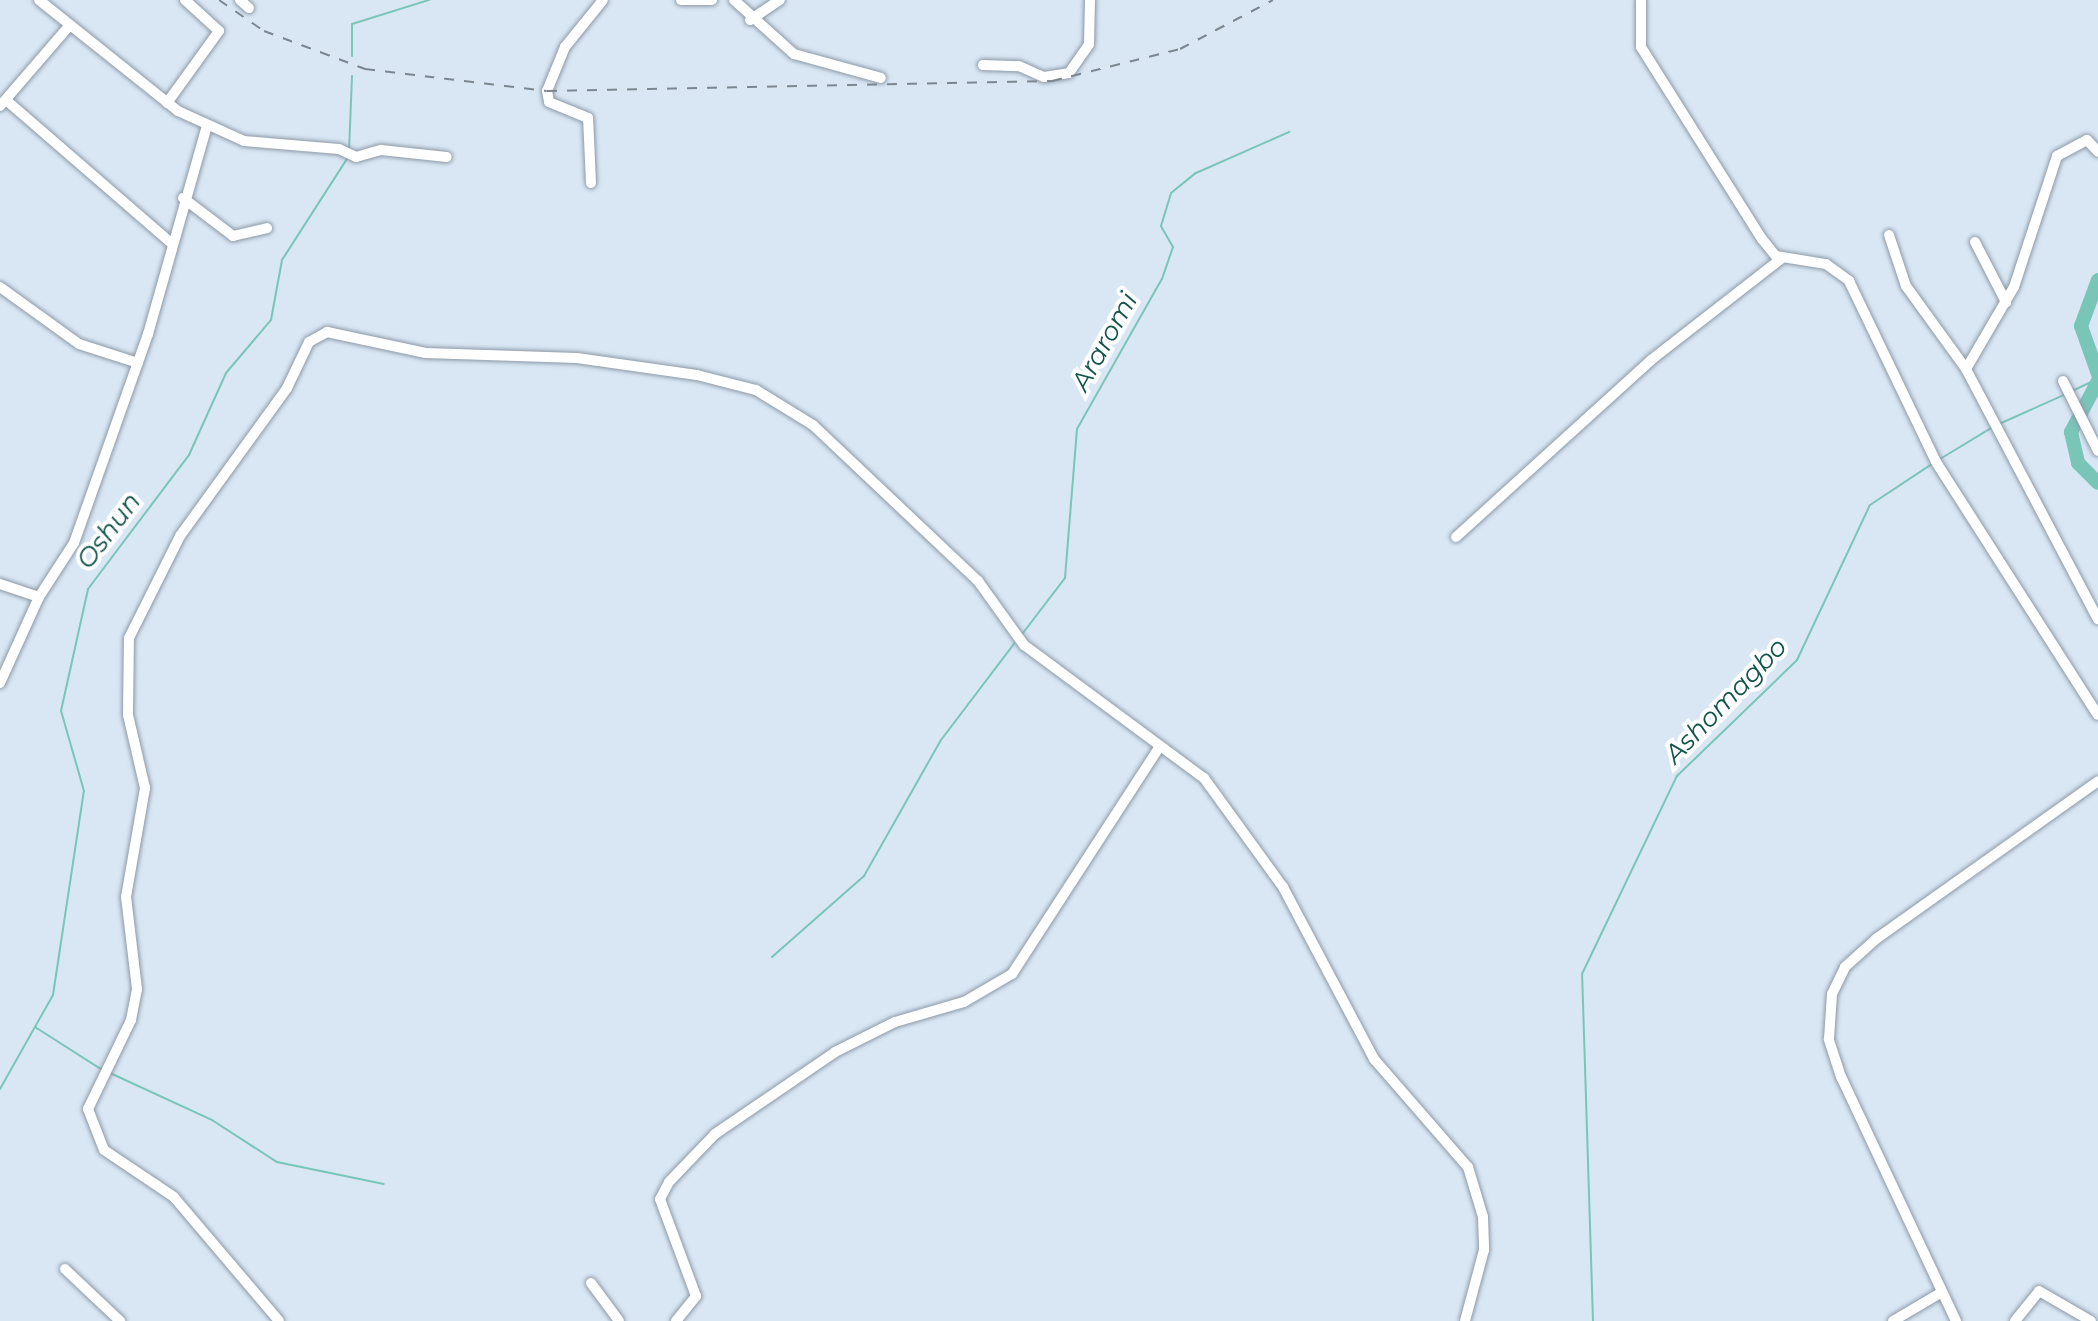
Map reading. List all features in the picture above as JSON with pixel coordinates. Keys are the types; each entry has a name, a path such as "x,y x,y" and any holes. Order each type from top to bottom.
{"street":[{"path":"39,0 167,103 207,126 266,146 351,156 377,150 447,157"},
{"path":"167,103 219,31 185,0"},
{"path":"591,183 588,118 549,102 547,91 565,47 603,0"},
{"path":"681,0 712,0"},
{"path":"734,0 750,20 817,65 881,78"},
{"path":"750,20 780,0"},
{"path":"983,65 1027,67 1044,77 1069,73 1089,44 1090,0"},
{"path":"1641,0 1641,47 1762,239 1782,258 1826,264 1849,281 1936,462 2098,715"},
{"path":"70,25 3,103 170,242"},
{"path":"0,683 39,597 74,543 138,363 170,242 207,126"},
{"path":"1966,369 2006,302 2051,165 2079,142 2098,152"},
{"path":"183,198 233,236 267,228"},
{"path":"1889,235 1906,286 1966,369 2098,619"},
{"path":"1975,242 2006,302"},
{"path":"1456,537 1651,360 1782,258"},
{"path":"0,287 79,344 138,363"},
{"path":"279,1321 174,1197 104,1150 88,1109 131,1020 137,989 126,897 145,788 129,727 129,638 174,547 316,336 340,333 437,354 577,358 756,390 813,425 978,581 1035,655 1211,788 1299,911 1374,1059 1468,1167 1483,1217 1484,1250 1465,1321"},
{"path":"2063,381 2098,451"},
{"path":"0,584 39,597"},
{"path":"676,1321 696,1296 662,1207 665,1186 715,1134 835,1052 895,1022 964,1002 1012,974 1057,895 1159,748"},
{"path":"1956,1321 1841,1077 1829,1039 1832,994 1845,967 1876,939 2098,781"},
{"path":"65,1269 120,1321"},
{"path":"591,1283 619,1321"},
{"path":"2015,1321 2039,1291 2091,1321"},
{"path":"1893,1321 1942,1292"}],"waterway":[{"name":"Oshun","path":"352,56 352,24 429,0"},
{"name":"Oshun","path":"349,151 352,76"},
{"name":"Araromi","path":"1023,633 1065,578 1077,429 1162,279 1173,247 1161,226 1171,193 1196,173 1289,132"},
{"name":"Oshun","path":"0,1089 53,995 84,791 61,711 88,589 189,455 226,373 271,320 282,260 348,157"},
{"path":"2098,280 2081,326 2098,374"},
{"name":"Ashomagbo","path":"2072,391 2098,379"},
{"path":"2098,381 2071,432 2078,463 2098,483"},
{"name":"Ashomagbo","path":"1999,424 2066,394"},
{"name":"Ashomagbo","path":"1940,459 1993,427"},
{"name":"Ashomagbo","path":"1593,1321 1582,974 1677,776 1797,660 1870,505 1932,464"},
{"name":"Araromi","path":"772,957 864,876 941,740 1014,644"},
{"path":"35,1027 104,1071"},
{"path":"110,1073 212,1120 277,1162 384,1184"}],"railway":[{"path":"219,0 264,31 365,69 547,91 1052,81 1180,49 1273,0"}]}
